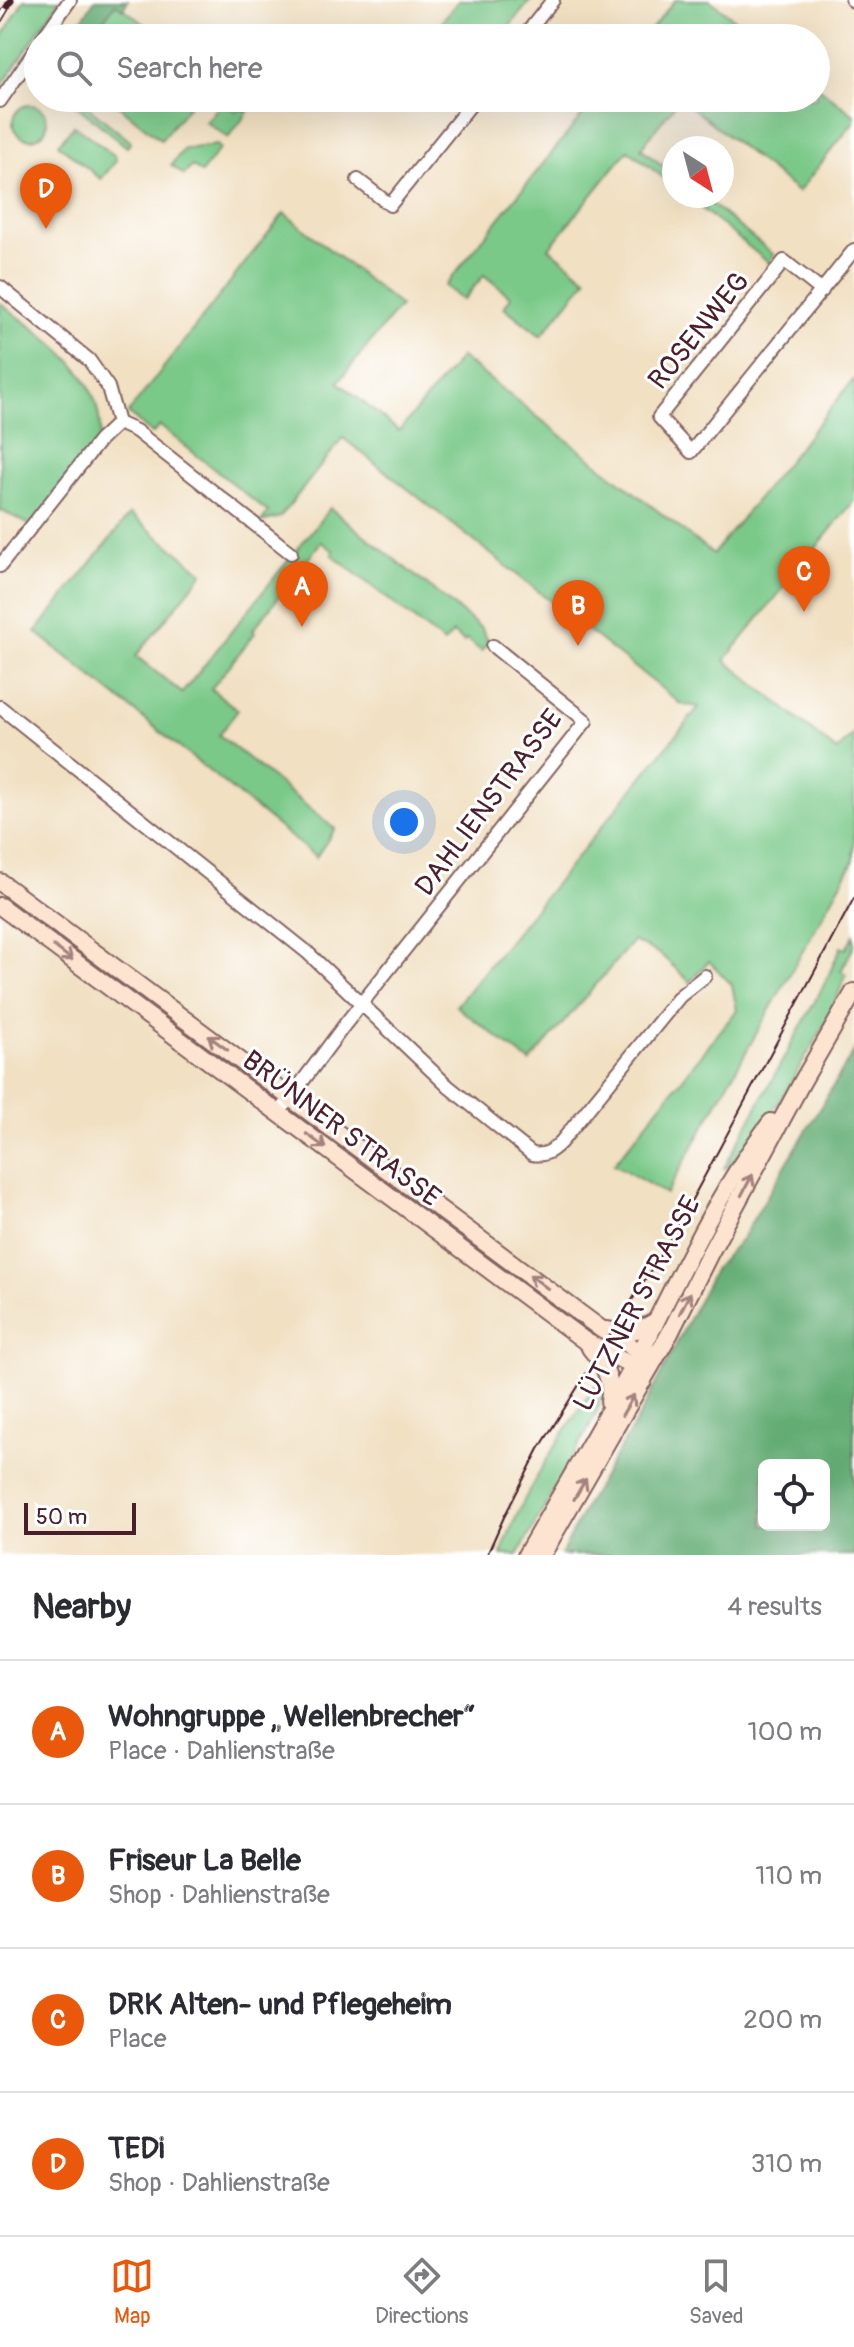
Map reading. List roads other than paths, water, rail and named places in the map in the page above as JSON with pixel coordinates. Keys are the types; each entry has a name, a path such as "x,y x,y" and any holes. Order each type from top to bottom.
{"main road":[{"name":"BRÜNNER STRASSE","path":"0,882 639,1360"},
{"name":"BRÜNNER STRASSE","path":"0,906 585,1341 639,1360"},
{"name":"LÜTZNER STRASSE","path":"542,1555 643,1381 802,1082 854,992"},
{"name":"LÜTZNER STRASSE","path":"526,1555 639,1360 654,1322 734,1176 802,1082"},
{"path":"601,1329 625,1332 640,1330 654,1322"},
{"path":"585,1341 609,1378 611,1389 607,1412"},
{"path":"643,1381 639,1360 659,1351"}],"street":[{"path":"53,24 70,0"},
{"path":"534,24 553,0"},
{"path":"0,101 24,66"},
{"path":"358,180 390,205 465,112"},
{"name":"ROSENWEG","path":"822,291 784,261 659,417 691,452 822,291 854,250"},
{"path":"0,287 97,368 113,397 118,423"},
{"path":"118,423 136,431 291,553"},
{"path":"0,566 100,440 118,423"},
{"name":"DAHLIENSTRASSE","path":"279,1113 362,1003 586,721 493,646"},
{"path":"0,707 307,952 449,1087 532,1154 542,1155 552,1151 561,1142 680,996 705,976"}],"tram line":[{"path":"487,1555 539,1449 674,1233 854,898"}],"railway":[{"path":"0,19 11,0"}],"place":[{"name":"TEDi","path":"46,229"},
{"name":"DRK Alten- und Pflegeheim","path":"804,612"},
{"name":"Wohngruppe „Wellenbrecher“","path":"302,627"},
{"name":"Friseur La Belle","path":"578,646"}]}
